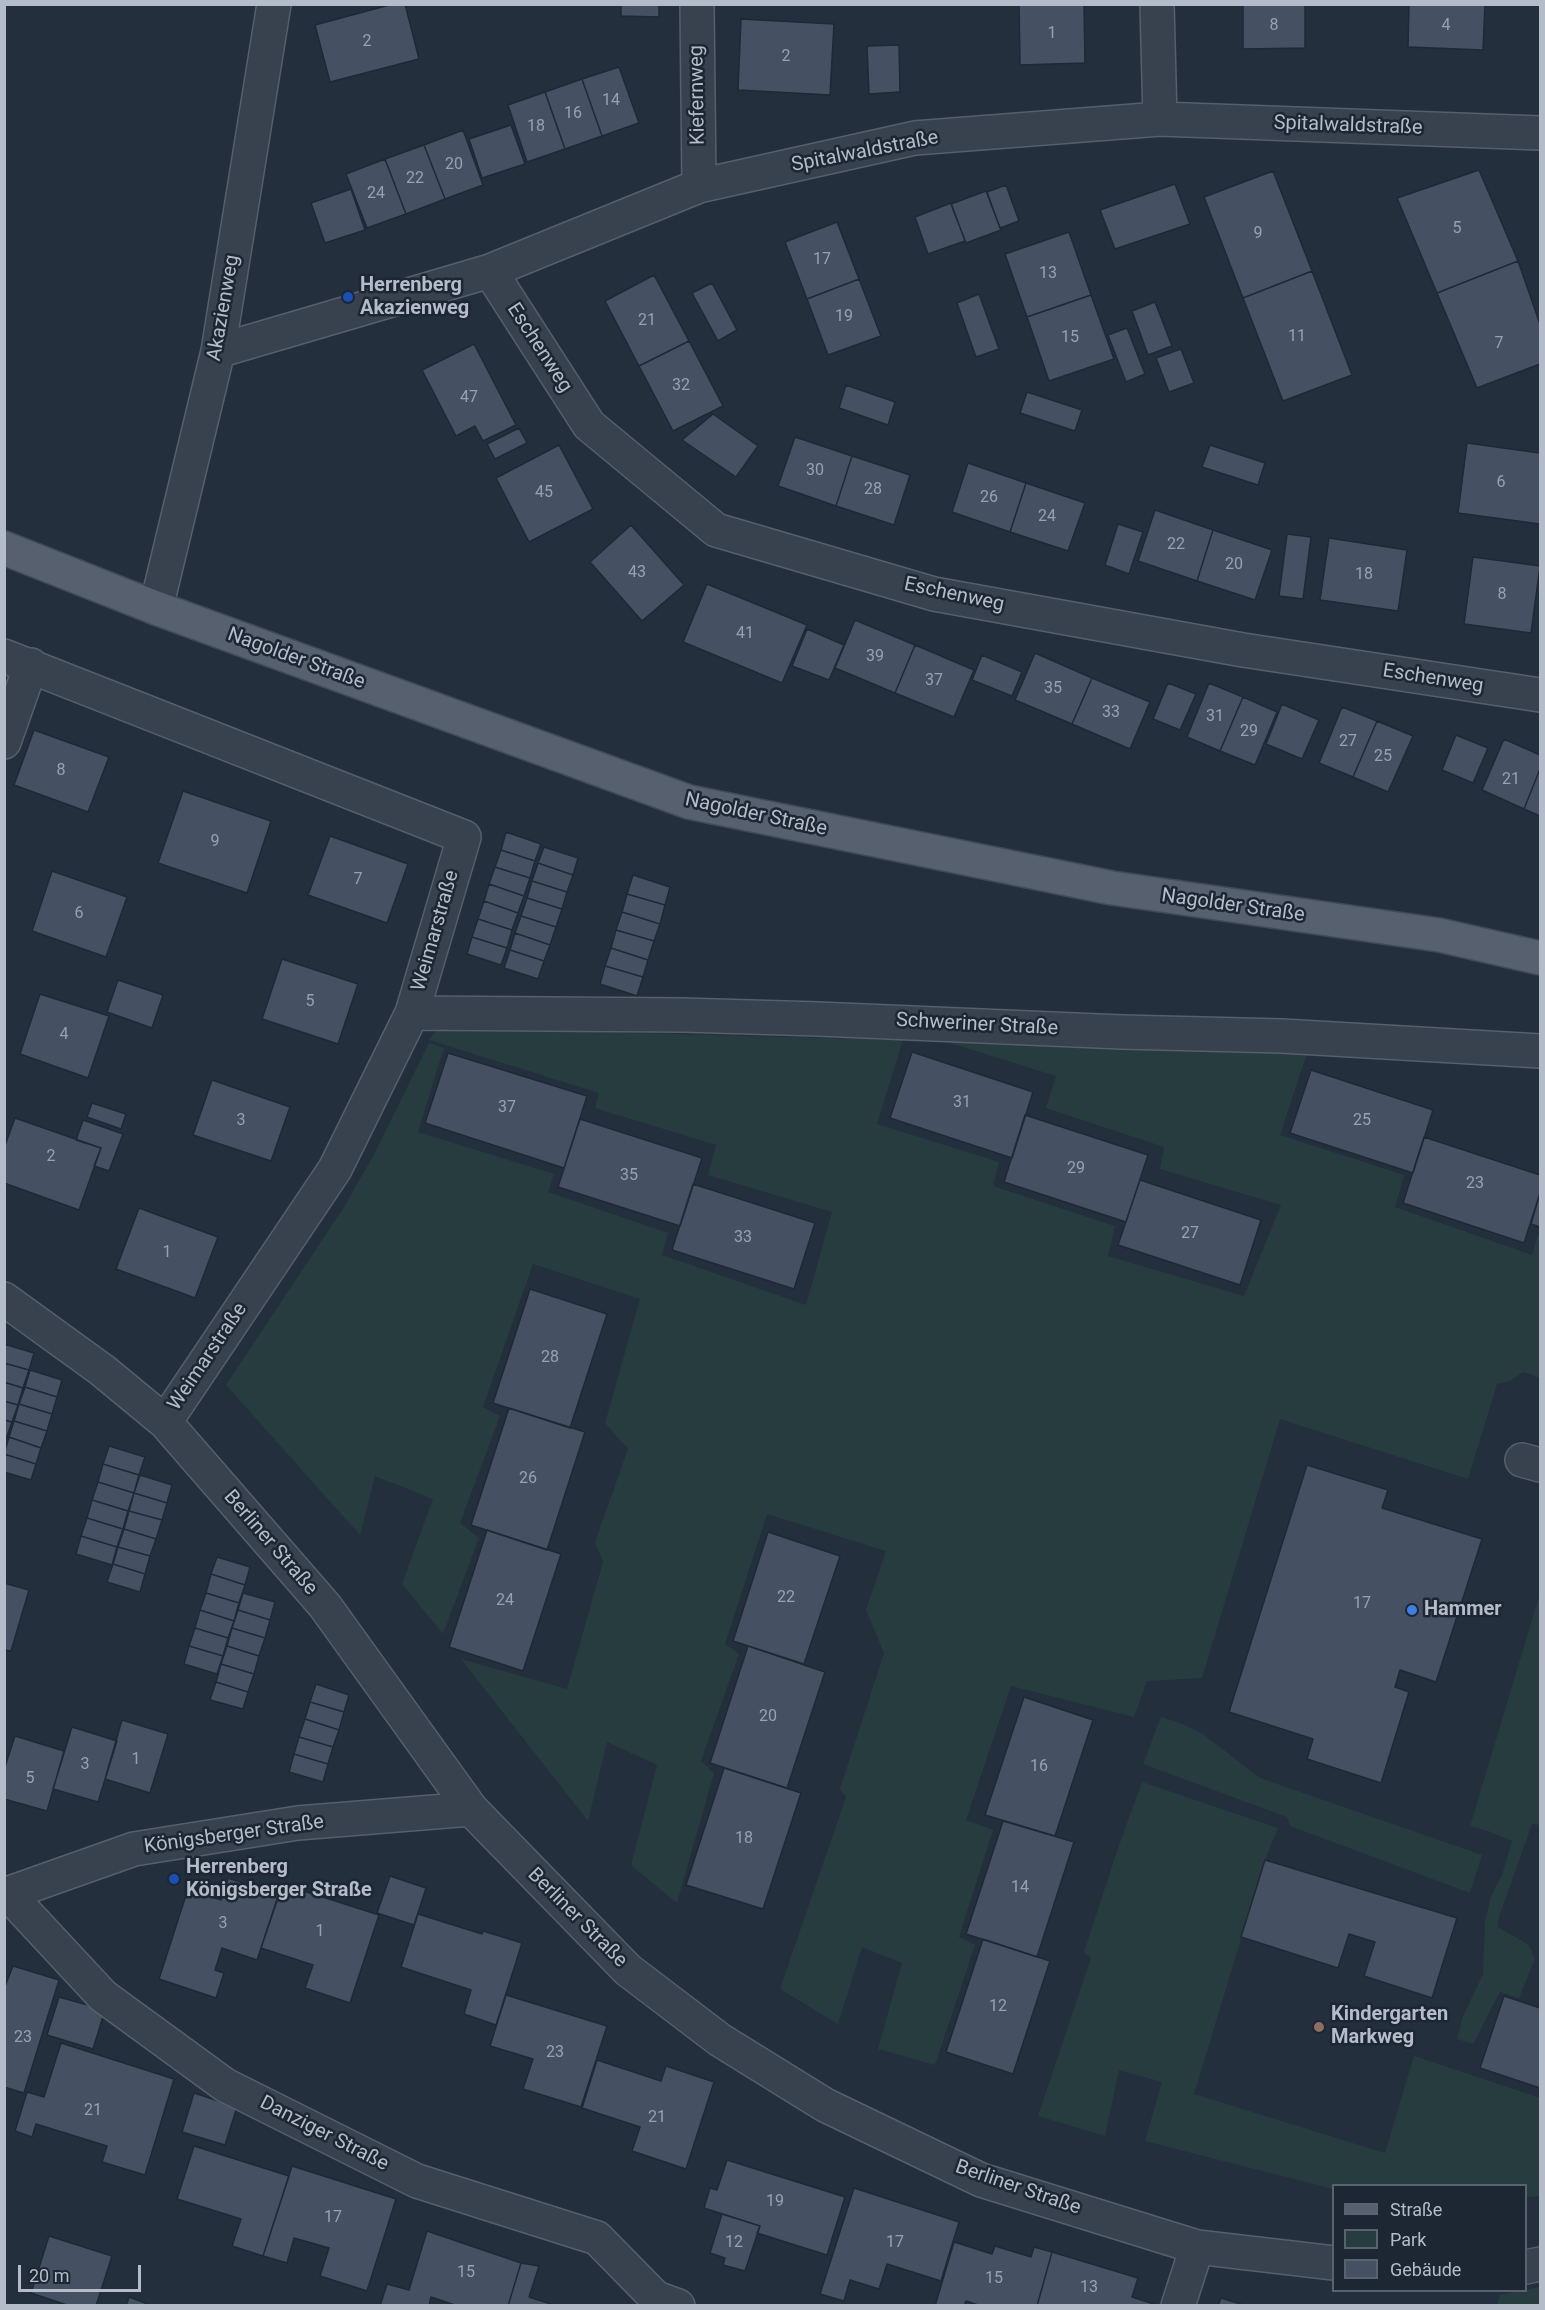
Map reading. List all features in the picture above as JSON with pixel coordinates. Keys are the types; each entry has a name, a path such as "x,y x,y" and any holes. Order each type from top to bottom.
{"main road":[{"name":"Nagolder Straße","path":"4,548 156,608 689,802 1112,888 1439,935 1540,958"}],"street":[{"name":"Akazienweg","path":"156,608 218,351 274,4"},
{"name":"Kiefernweg","path":"697,4 699,186"},
{"path":"1157,4 1160,120"},
{"name":"Spitalwaldstraße","path":"218,351 490,271 699,186 915,138 1160,120 1540,133"},
{"name":"Eschenweg","path":"490,271 589,425 716,530 934,594 1243,650 1540,695"},
{"path":"4,742 18,661"},
{"name":"Weimarstraße","path":"18,661 464,837 412,1013 335,1169 165,1422"},
{"name":"Schweriner Straße","path":"412,1013 673,1014 818,1018 1282,1036 1540,1051"},
{"name":"Berliner Straße","path":"4,1299 102,1370 165,1422 325,1606 471,1809 628,1970 720,2040 825,2105 981,2180 1197,2247 1332,2263"},
{"name":"Königsberger Straße","path":"6,1895 134,1849 298,1822 471,1809"},
{"name":"Danziger Straße","path":"6,1895 103,1996 225,2085 417,2181 597,2238 656,2298 678,2306"},
{"path":"1178,2306 1197,2247"}],"green space":[{"path":"487,1029 903,1040 877,1124 999,1162 993,1186 1115,1226 1108,1256 1244,1296 1281,1205 1160,1169 1164,1147 1046,1108 1056,1076 934,1038 1307,1053 1280,1135 1404,1175 1395,1207 1532,1255 1538,1235 1540,1236 1540,1378 1524,1372 1509,1381 1497,1384 1468,1479 1280,1419 1202,1678 1147,1681 1134,1717 1011,1686 966,1820 993,1830 959,1937 975,1945 935,2065 878,2049 902,1963 862,1947 838,2024 780,1989 846,1797 840,1789 884,1653 866,1610 886,1551 767,1514 725,1644 739,1654 701,1761 714,1773 677,1903 631,1865 657,1765 607,1742 588,1821 461,1659 567,1689 603,1562 595,1542 628,1449 605,1423 640,1299 533,1264 483,1407 500,1416 460,1523 479,1538 443,1634 402,1584 433,1499 375,1476 360,1535 226,1385 344,1207 372,1158 429,1043 444,1048 418,1132 554,1174 548,1192 668,1233 662,1255 806,1305 832,1212 708,1175 716,1145 595,1108 599,1093 429,1040 436,1030"},
{"path":"1540,1593 1540,1825 1532,1824 1499,1917 1498,1927 1529,1945 1535,1959 1519,1998 1500,1992 1473,2044 1457,2039 1463,2016 1483,1974 1485,1921 1491,1896 1502,1875 1512,1841 1470,1826"},
{"path":"1161,1717 1203,1734 1260,1778 1482,1855 1470,1893 1290,1826 1287,1817 1143,1764"},
{"path":"1142,1782 1278,1828 1265,1860 1194,2094 1385,2153 1414,2056 1540,2098 1540,2196 1527,2197 1527,2184 1332,2184 1332,2189 1145,2141 1162,2082 1119,2070 1105,2136 1038,2116 1091,1958 1084,1952"},
{"path":"1540,2287 1540,2305 1497,2305 1500,2295 1527,2292 1527,2290"}],"building":[{"path":"393,4 405,4 419,59 330,82 315,25"},
{"path":"621,4 659,4 659,17 621,16"},
{"path":"1084,4 1085,63 1020,65 1019,5"},
{"path":"1243,4 1305,4 1305,48 1243,49"},
{"path":"1409,4 1485,4 1483,50 1408,47"},
{"path":"741,19 834,24 830,95 738,90"},
{"path":"899,45 900,92 869,94 867,46"},
{"path":"619,67 639,123 602,136 582,79"},
{"path":"582,79 602,136 565,149 545,92"},
{"path":"545,92 565,149 527,162 508,105"},
{"path":"511,125 525,164 482,178 469,139"},
{"path":"463,130 483,185 445,199 424,145"},
{"path":"424,145 445,199 406,214 385,159"},
{"path":"385,159 406,214 367,228 346,174"},
{"path":"1479,170 1518,261 1437,293 1397,198"},
{"path":"1273,171 1312,271 1243,298 1204,197"},
{"path":"1175,184 1190,224 1115,249 1100,210"},
{"path":"1006,185 1019,221 1000,228 987,192"},
{"path":"351,189 365,230 325,243 311,203"},
{"path":"986,191 1001,230 966,243 951,204"},
{"path":"951,203 965,241 928,254 915,217"},
{"path":"837,222 859,279 807,299 785,242"},
{"path":"1069,232 1091,295 1027,317 1005,254"},
{"path":"1518,261 1540,324 1540,364 1477,388 1437,293"},
{"path":"1312,271 1352,375 1283,401 1243,298"},
{"path":"654,275 689,341 639,366 605,301"},
{"path":"859,279 881,336 828,355 807,299"},
{"path":"712,283 737,330 718,341 692,293"},
{"path":"979,294 999,349 976,357 957,303"},
{"path":"1091,295 1114,359 1049,381 1027,317"},
{"path":"1155,302 1172,346 1148,355 1132,311"},
{"path":"1127,328 1145,374 1126,382 1108,335"},
{"path":"689,341 723,406 673,431 639,366"},
{"path":"474,344 516,425 483,441 475,426 456,436 422,370"},
{"path":"1181,349 1194,383 1169,392 1156,358"},
{"path":"846,385 895,402 888,425 839,408"},
{"path":"1027,392 1082,410 1075,431 1020,413"},
{"path":"713,414 758,446 736,477 682,440"},
{"path":"519,428 527,443 495,459 487,444"},
{"path":"795,437 852,456 836,506 778,486"},
{"path":"1467,443 1540,453 1540,524 1458,513"},
{"path":"559,445 593,509 529,542 496,478"},
{"path":"1210,445 1265,463 1258,485 1202,467"},
{"path":"852,456 910,475 894,525 836,506"},
{"path":"968,463 1026,483 1010,532 952,512"},
{"path":"1026,483 1085,503 1068,551 1010,532"},
{"path":"1155,510 1213,530 1197,581 1138,561"},
{"path":"1118,524 1143,532 1129,574 1105,565"},
{"path":"631,525 684,585 642,621 590,562"},
{"path":"1213,530 1272,550 1255,600 1197,581"},
{"path":"1287,534 1311,537 1303,599 1279,596"},
{"path":"1329,538 1407,550 1398,611 1320,600"},
{"path":"1473,557 1540,566 1531,633 1464,624"},
{"path":"707,584 807,625 782,683 683,642"},
{"path":"855,620 915,645 895,693 835,668"},
{"path":"807,629 844,645 829,680 792,666"},
{"path":"915,645 974,670 954,717 895,693"},
{"path":"1035,653 1092,678 1072,724 1015,700"},
{"path":"982,655 1022,672 1012,696 972,680"},
{"path":"1092,678 1150,702 1130,749 1072,724"},
{"path":"1168,683 1196,694 1180,730 1153,719"},
{"path":"1209,683 1243,697 1220,751 1187,737"},
{"path":"1243,697 1277,712 1255,765 1220,751"},
{"path":"1282,704 1319,720 1302,759 1266,744"},
{"path":"1342,707 1377,721 1353,777 1319,763"},
{"path":"1377,721 1413,736 1388,792 1353,777"},
{"path":"34,730 109,757 88,812 14,785"},
{"path":"1456,735 1488,748 1473,783 1442,770"},
{"path":"1504,739 1540,755 1540,769 1524,809 1482,790"},
{"path":"1540,769 1540,816 1524,809"},
{"path":"183,791 271,821 247,893 158,863"},
{"path":"506,832 541,844 535,861 501,850"},
{"path":"330,836 408,864 387,923 308,895"},
{"path":"544,847 578,858 573,875 538,863"},
{"path":"501,850 535,861 530,878 495,867"},
{"path":"538,863 573,875 567,892 532,881"},
{"path":"495,867 530,878 524,896 489,884"},
{"path":"52,871 127,897 106,957 32,931"},
{"path":"633,875 670,887 665,905 627,894"},
{"path":"532,881 567,892 562,909 527,898"},
{"path":"489,884 524,896 518,913 484,901"},
{"path":"627,894 665,905 660,924 622,912"},
{"path":"527,898 562,909 556,927 521,916"},
{"path":"484,901 518,913 512,930 478,919"},
{"path":"622,912 660,924 654,941 616,930"},
{"path":"521,916 556,927 550,945 515,933"},
{"path":"478,919 512,930 507,948 472,937"},
{"path":"616,930 654,941 648,960 611,948"},
{"path":"515,933 550,945 544,961 510,950"},
{"path":"472,937 507,948 501,965 467,954"},
{"path":"611,948 648,960 643,977 605,966"},
{"path":"510,950 544,961 538,979 504,968"},
{"path":"282,959 358,984 338,1044 262,1019"},
{"path":"605,966 643,977 637,996 600,984"},
{"path":"118,980 163,995 152,1028 107,1012"},
{"path":"40,994 109,1016 88,1078 20,1054"},
{"path":"912,1052 1033,1092 1012,1158 890,1118"},
{"path":"448,1053 587,1096 564,1168 425,1123"},
{"path":"1311,1070 1433,1110 1413,1173 1290,1133"},
{"path":"212,1080 290,1107 271,1161 193,1135"},
{"path":"92,1103 126,1114 121,1129 87,1117"},
{"path":"1025,1115 1148,1155 1126,1222 1004,1182"},
{"path":"15,1118 101,1148 79,1210 4,1183 4,1148"},
{"path":"580,1119 702,1158 680,1226 558,1187"},
{"path":"83,1120 123,1134 109,1171 94,1166 101,1148 76,1140"},
{"path":"1424,1137 1540,1175 1540,1193 1524,1243 1403,1203"},
{"path":"1140,1180 1261,1220 1240,1285 1118,1245"},
{"path":"693,1184 815,1223 794,1289 672,1250"},
{"path":"1540,1193 1540,1227 1531,1224"},
{"path":"139,1208 218,1237 195,1298 116,1269"},
{"path":"530,1289 607,1314 570,1428 493,1403"},
{"path":"4,1344 34,1353 29,1370 4,1363"},
{"path":"4,1363 29,1370 23,1388 4,1382"},
{"path":"30,1370 62,1380 57,1397 25,1387"},
{"path":"4,1382 23,1388 18,1405 4,1401"},
{"path":"25,1387 57,1397 52,1414 19,1404"},
{"path":"4,1401 18,1405 12,1422 4,1420"},
{"path":"19,1404 52,1414 47,1431 14,1421"},
{"path":"509,1408 585,1432 547,1550 471,1525"},
{"path":"4,1420 12,1422 6,1439 4,1439"},
{"path":"14,1421 47,1431 41,1448 9,1437"},
{"path":"9,1437 41,1448 36,1464 4,1454"},
{"path":"109,1446 145,1457 139,1475 103,1464"},
{"path":"4,1454 36,1464 31,1480 4,1472"},
{"path":"103,1464 139,1475 134,1493 98,1482"},
{"path":"1307,1465 1388,1490 1382,1508 1482,1539 1436,1682 1400,1670 1395,1687 1409,1692 1381,1783 1307,1759 1313,1739 1229,1712"},
{"path":"140,1475 172,1485 167,1503 134,1493"},
{"path":"98,1482 134,1493 128,1511 92,1500"},
{"path":"134,1493 167,1503 162,1520 129,1511"},
{"path":"92,1500 128,1511 123,1529 87,1518"},
{"path":"129,1511 162,1520 156,1539 124,1529"},
{"path":"87,1518 123,1529 117,1547 81,1536"},
{"path":"124,1529 156,1539 150,1556 118,1547"},
{"path":"487,1530 561,1554 523,1671 449,1647"},
{"path":"768,1532 840,1556 804,1664 733,1641"},
{"path":"81,1536 117,1547 112,1565 76,1554"},
{"path":"118,1547 150,1556 145,1574 113,1564"},
{"path":"217,1557 250,1567 245,1585 211,1574"},
{"path":"113,1564 145,1574 140,1592 107,1582"},
{"path":"211,1574 245,1585 239,1603 206,1593"},
{"path":"4,1583 29,1590 11,1651 4,1650"},
{"path":"206,1593 239,1603 234,1621 200,1610"},
{"path":"243,1593 275,1602 270,1620 238,1610"},
{"path":"200,1610 234,1621 228,1638 195,1628"},
{"path":"238,1610 270,1620 265,1638 232,1628"},
{"path":"195,1628 228,1638 223,1656 189,1646"},
{"path":"232,1628 265,1638 259,1656 227,1646"},
{"path":"189,1646 223,1656 217,1674 184,1664"},
{"path":"227,1646 259,1656 254,1674 221,1664"},
{"path":"748,1646 825,1672 787,1788 710,1763"},
{"path":"221,1664 254,1674 248,1692 216,1682"},
{"path":"216,1682 248,1692 243,1709 210,1700"},
{"path":"316,1684 349,1695 344,1712 310,1702"},
{"path":"1024,1697 1093,1720 1055,1836 985,1815"},
{"path":"310,1702 344,1712 339,1730 305,1719"},
{"path":"305,1719 339,1730 333,1747 299,1737"},
{"path":"122,1720 168,1734 150,1793 105,1779"},
{"path":"72,1727 117,1741 98,1802 53,1789"},
{"path":"15,1736 64,1751 47,1811 4,1799 4,1770"},
{"path":"299,1737 333,1747 328,1764 294,1754"},
{"path":"294,1754 328,1764 323,1782 289,1772"},
{"path":"724,1768 801,1793 763,1909 686,1885"},
{"path":"1003,1821 1074,1842 1037,1957 966,1934"},
{"name":"Kindergarten Markweg","path":"1265,1860 1457,1918 1432,1998 1364,1976 1375,1942 1349,1934 1338,1968 1241,1937"},
{"path":"390,1876 426,1888 414,1925 377,1913"},
{"path":"228,1878 279,1895 257,1960 222,1948 215,1970 224,1973 216,1998 159,1979 188,1889 221,1900"},
{"path":"282,1884 379,1915 350,2003 305,1988 313,1965 261,1948"},
{"path":"418,1914 482,1934 483,1931 522,1943 496,2025 464,2014 471,1990 401,1967"},
{"path":"983,1939 1050,1961 1013,2074 946,2052"},
{"path":"13,1966 59,1980 24,2093 4,2087 4,1989"},
{"path":"506,1995 607,2026 581,2107 523,2089 533,2059 490,2046"},
{"path":"1504,1996 1540,2008 1540,2088 1480,2068"},
{"path":"59,1997 105,2010 93,2049 47,2035"},
{"path":"61,2043 174,2079 145,2175 102,2162 107,2146 36,2124 32,2137 15,2131 27,2092 44,2097"},
{"path":"597,2060 661,2081 666,2066 714,2082 686,2169 632,2151 640,2127 582,2108"},
{"path":"194,2093 237,2107 225,2145 182,2132"},
{"path":"194,2146 289,2176 263,2256 232,2246 241,2219 177,2199"},
{"path":"727,2160 845,2197 827,2255 757,2233 760,2226 704,2208 710,2188 717,2190"},
{"path":"292,2166 396,2199 367,2291 320,2276 329,2248 294,2238 287,2263 263,2256"},
{"path":"854,2188 959,2222 941,2281 887,2264 879,2289 850,2280 844,2301 820,2294"},
{"path":"722,2214 760,2226 745,2271 723,2265 725,2258 710,2253"},
{"path":"427,2231 521,2263 508,2306 458,2306 431,2297 429,2306 380,2306 387,2284 409,2290"},
{"path":"49,2236 112,2256 96,2306 70,2306 31,2293"},
{"path":"954,2242 992,2254 995,2246 1031,2257 1034,2247 1052,2252 1037,2306 981,2306 966,2301 964,2306 935,2306"},
{"path":"1052,2252 1138,2278 1132,2297 1154,2304 1153,2306 1037,2306"},
{"path":"521,2263 539,2266 529,2297 557,2306 508,2306"},
{"path":"129,2297 153,2306 126,2306"},
{"path":"1221,2298 1247,2306 1218,2306"}],"place":[{"name":"Herrenberg Akazienweg","path":"348,297"},
{"name":"Hammer","path":"1412,1610"},
{"name":"Herrenberg Königsberger Straße","path":"174,1879"},
{"name":"Kindergarten Markweg","path":"1319,2027"}]}
